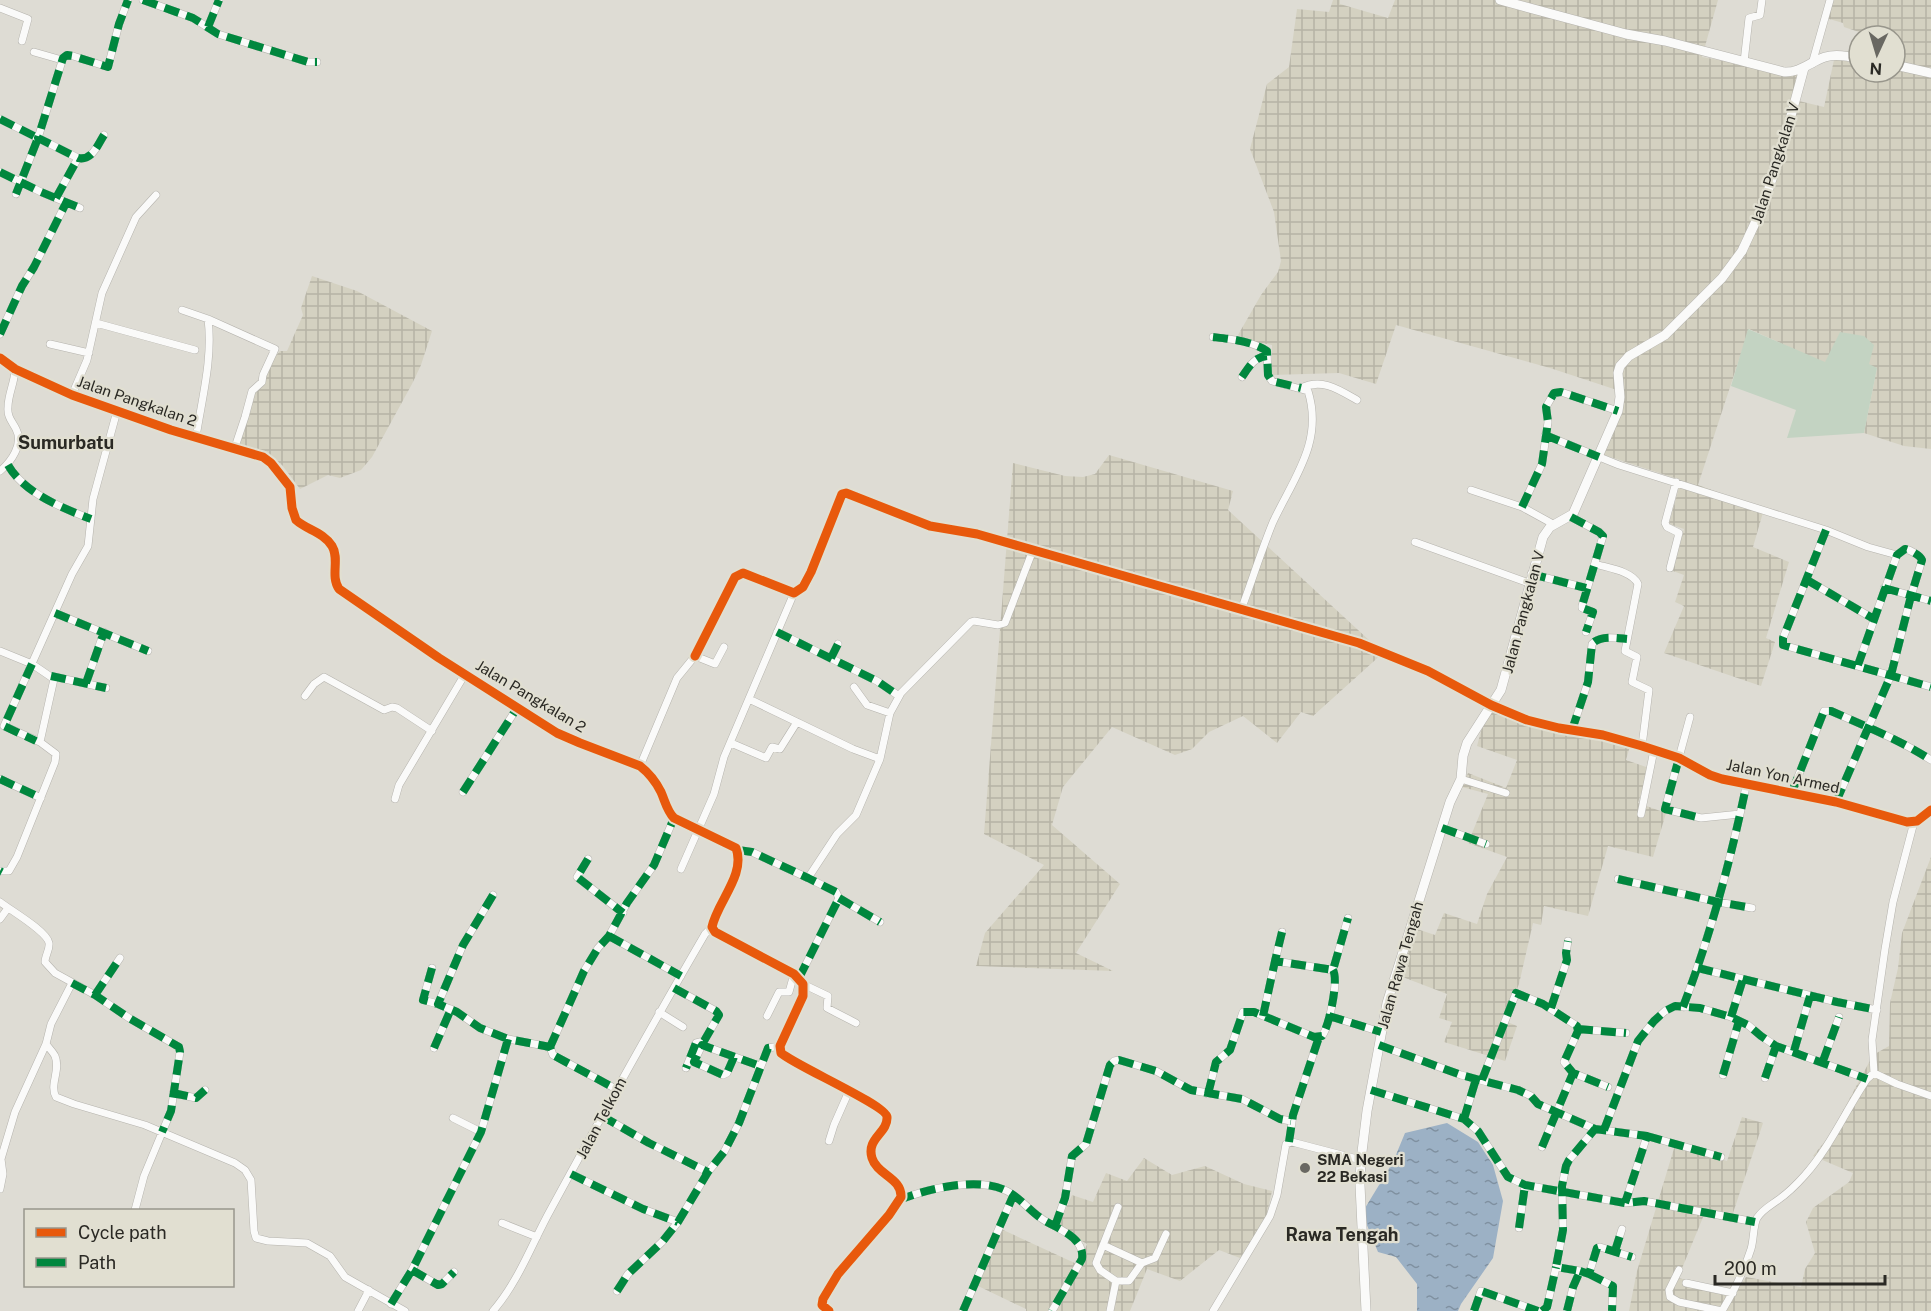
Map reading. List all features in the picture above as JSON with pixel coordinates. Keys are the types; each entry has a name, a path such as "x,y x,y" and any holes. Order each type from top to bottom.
{"street":[{"path":"16,194 38,138 62,60 67,55 108,67 128,0"},
{"path":"143,0 187,16 218,34 308,62 317,62"},
{"path":"208,27 219,0"},
{"path":"1500,0 1626,34 1665,41 1784,72 1796,72 1824,57 1847,56"},
{"path":"1744,62 1749,18 1760,15 1762,0"},
{"path":"1808,66 1830,0"},
{"path":"0,8 28,19 22,41"},
{"path":"34,52 62,60"},
{"name":"Jalan Pangkalan V","path":"1571,517 1618,411 1620,366 1629,356 1665,335 1722,278 1742,251 1763,206 1808,66"},
{"path":"1907,68 1931,73"},
{"path":"0,119 78,158 88,159 104,135"},
{"path":"56,198 78,158"},
{"path":"0,172 80,208"},
{"path":"72,395 89,353 102,293 136,217 156,195"},
{"path":"0,334 22,286 66,203"},
{"path":"182,310 275,349 262,382 252,391 234,447"},
{"path":"196,437 209,362 208,319"},
{"path":"96,323 195,350"},
{"path":"1217,337 1264,348 1267,351 1268,375 1272,381 1308,391 1311,400 1313,427 1310,439 1296,479 1273,522 1241,610"},
{"path":"50,344 89,353"},
{"path":"1242,377 1254,360 1267,356"},
{"name":"Jalan Pangkalan 2","path":"0,358 15,369 72,395 267,459 290,488 295,517 300,524 328,541 334,552 336,584 339,589 517,708 572,740 640,766 648,772 660,790 674,818"},
{"path":"0,471 12,459 18,440 16,430 10,422 8,410 15,369"},
{"path":"1301,388 1315,383 1332,386 1357,400"},
{"path":"1522,507 1542,464 1548,422 1546,407 1557,391 1618,411"},
{"path":"1,873 9,871 12,867 56,757 56,754 40,742 2,725 72,574 88,546 93,499 117,411"},
{"path":"1545,435 1599,457 1897,555"},
{"path":"8,465 19,481 56,504 91,519"},
{"path":"1670,568 1679,532 1665,524 1676,482"},
{"path":"1471,490 1522,507 1553,524 1571,517 1601,533 1603,540 1586,588 1582,607 1593,612 1586,632"},
{"name":"Jalan Yon Armed","path":"794,592 803,587 811,572 842,494 846,494 930,526 977,534 1359,643 1428,671 1491,705 1527,720 1603,735 1642,746 1679,758 1710,775 1836,802 1914,822"},
{"name":"Jalan Pangkalan V","path":"1491,705 1501,690 1508,672 1530,578 1543,537 1553,524"},
{"path":"1826,530 1782,638 1783,645 1931,687"},
{"path":"1414,542 1530,578 1586,588"},
{"path":"1858,665 1897,555 1905,549 1921,558 1931,558"},
{"path":"808,878 837,834 856,815 880,759 890,713 901,693 971,622 998,625 1005,623 1033,550"},
{"path":"1836,802 1891,675 1921,558"},
{"path":"1595,564 1627,574 1636,579 1638,584 1625,651 1637,657 1632,682 1649,690 1642,746"},
{"path":"640,766 677,678 695,656 735,577 743,573 794,592 724,758 718,786 681,869"},
{"path":"1807,580 1874,619"},
{"path":"1884,588 1931,601"},
{"path":"55,613 148,651"},
{"path":"86,683 104,632"},
{"path":"777,632 877,681 896,694"},
{"path":"1572,730 1588,682 1592,644 1595,640 1600,639 1627,639"},
{"path":"831,658 838,644"},
{"path":"695,656 715,664 724,647"},
{"path":"0,651 32,664 51,676 106,688"},
{"path":"394,799 399,785 465,674"},
{"path":"40,742 54,680 51,676"},
{"path":"305,696 314,684 324,677 384,710 394,707 432,731"},
{"path":"854,687 867,705 890,713"},
{"path":"749,699 880,759"},
{"name":"Jalan Rawa Tengah","path":"1366,1311 1360,1194 1361,1160 1378,1045 1392,984 1450,802 1461,779 1462,756 1467,743 1491,705"},
{"path":"463,792 517,708"},
{"path":"1792,792 1824,711 1831,711 1869,727 1931,760"},
{"path":"1690,717 1665,809 1701,818 1740,814"},
{"path":"731,743 766,758 772,747 780,749 797,722"},
{"path":"1641,814 1654,750"},
{"path":"1461,779 1506,793"},
{"path":"0,780 41,798"},
{"path":"1683,1007 1698,968 1718,902 1747,782"},
{"path":"1874,1073 1872,1040 1893,902 1914,822 1931,810"},
{"path":"616,1089 553,1055 550,1047 584,971 654,865 674,818 738,850 752,852 836,892 839,898 880,922"},
{"path":"1442,828 1486,844"},
{"path":"738,850 735,876 712,927 716,932 828,996 827,1008 856,1023"},
{"path":"588,859 578,877 623,913"},
{"path":"1618,879 1752,908"},
{"path":"438,1004 463,945 492,895"},
{"path":"767,1016 779,992 789,992 799,980 839,898"},
{"path":"0,902 27,920 48,940 45,962 55,973 179,1047 171,1111 144,1176 135,1209"},
{"path":"0,919 8,908"},
{"path":"1333,970 1348,918"},
{"name":"Jalan Telkom","path":"493,1311 512,1287 616,1089 705,934 712,927"},
{"path":"1263,1016 1282,932"},
{"path":"609,936 681,976"},
{"path":"1551,1008 1567,960 1568,941"},
{"path":"95,995 120,958"},
{"path":"1213,1311 1270,1216 1277,1195 1285,1147 1289,1142 1291,1121 1319,1037 1324,1034 1337,976 1333,970 1275,961"},
{"path":"432,968 423,1000 438,1004 480,1028 508,1039 550,1047"},
{"path":"1698,968 1877,1010"},
{"path":"1731,1017 1743,979"},
{"path":"799,980 803,996 780,1046 781,1053 871,1102 886,1113 885,1124 871,1145 871,1154 875,1165 899,1186 901,1192 899,1200 889,1215 838,1274 823,1299 822,1305 829,1311"},
{"path":"0,1189 3,1174 1,1159 15,1112 46,1044 51,1024 72,983"},
{"path":"674,988 716,1011 719,1015 704,1041 696,1043 686,1068"},
{"path":"1464,1119 1516,993 1551,1008 1578,1029 1626,1033"},
{"path":"1794,1051 1810,996"},
{"path":"1604,1130 1638,1041 1665,1011 1675,1006 1700,1008 1731,1017 1748,1025 1776,1046 1867,1078"},
{"path":"434,1048 451,1010"},
{"path":"1208,1094 1216,1062 1225,1055 1234,1042 1243,1012 1248,1011 1319,1037"},
{"path":"659,1012 683,1027"},
{"path":"1329,1016 1381,1032"},
{"path":"1823,1061 1839,1017"},
{"path":"1723,1075 1739,1021"},
{"path":"1578,1029 1564,1062 1573,1073 1608,1087"},
{"path":"391,1304 412,1270 481,1132 508,1039"},
{"path":"46,1044 55,1057 57,1072 53,1087 56,1096 162,1132 236,1164 245,1170 251,1180 256,1238 268,1241 307,1243 330,1256 345,1277 405,1311"},
{"path":"734,1057 723,1075 694,1062 702,1045 760,1066"},
{"path":"1378,1045 1425,1063 1526,1094 1538,1104 1595,1130 1647,1136 1721,1157"},
{"path":"617,1291 628,1274 662,1242 678,1222 708,1172 724,1152 739,1123 768,1048 780,1046"},
{"path":"1765,1078 1776,1046"},
{"path":"1055,1226 1065,1198 1072,1156 1086,1144 1112,1062 1119,1060 1156,1071 1191,1090 1242,1099 1280,1119 1291,1121"},
{"path":"1542,1147 1573,1073"},
{"path":"1679,1270 1669,1290 1670,1297 1679,1302 1722,1311 1733,1293 1754,1241 1755,1222 1764,1209 1779,1199 1819,1158 1867,1078 1874,1073"},
{"path":"1874,1073 1931,1096"},
{"path":"173,1093 196,1098 205,1090"},
{"path":"1371,1090 1464,1119 1478,1131 1508,1178 1525,1185 1625,1203 1644,1201 1755,1222"},
{"path":"829,1141 829,1136 849,1091"},
{"path":"602,1116 649,1143 708,1172"},
{"path":"453,1118 481,1132"},
{"path":"1474,1311 1481,1291 1519,1309 1540,1311 1547,1307 1563,1230 1562,1191 1569,1160 1595,1130"},
{"path":"1625,1203 1647,1136"},
{"path":"1289,1142 1361,1160"},
{"path":"571,1174 643,1209 678,1222"},
{"path":"899,1200 922,1191 968,1185 999,1188 1013,1196 1034,1214 1076,1240 1083,1254 1082,1259 1052,1311"},
{"path":"1519,1228 1525,1185"},
{"path":"963,1311 1013,1196"},
{"path":"1118,1207 1096,1263 1116,1281 1129,1281 1142,1263 1155,1258 1166,1234"},
{"path":"502,1222 537,1237"},
{"path":"1615,1251 1622,1229"},
{"path":"1103,1245 1142,1263"},
{"path":"1589,1274 1597,1248 1603,1247 1632,1257"},
{"path":"1556,1267 1580,1271 1613,1286 1612,1311"},
{"path":"412,1270 438,1286 454,1272"},
{"path":"1567,1311 1580,1271"},
{"path":"1110,1311 1116,1281"},
{"path":"1686,1283 1733,1293"},
{"path":"358,1311 369,1290"}],"shaded area":[{"path":"1333,0 1340,0 1340,4 1388,18 1395,0 1718,0 1702,57 1775,70 1786,77 1807,72 1799,101 1824,107 1835,55 1847,61 1847,84 1907,84 1907,24 1847,24 1847,28 1843,23 1826,18 1832,0 1931,0 1931,449 1904,446 1864,433 1877,368 1825,363 1749,329 1698,485 1764,509 1753,547 1789,562 1766,638 1775,642 1761,686 1664,653 1684,606 1675,602 1684,575 1673,571 1684,529 1669,524 1681,480 1604,455 1623,392 1550,368 1396,325 1376,384 1339,373 1272,375 1272,345 1246,340 1238,335 1261,295 1278,272 1281,261 1274,212 1250,149 1267,84 1289,67 1297,9 1329,12"},
{"path":"312,276 357,291 432,331 412,384 372,457 361,470 340,478 328,475 300,489 282,465 268,456 237,443 254,391 273,359 280,351 287,351 303,315 301,308"},
{"path":"1109,455 1233,491 1228,510 1383,653 1313,716 1301,712 1277,743 1243,716 1209,732 1192,749 1175,755 1112,727 1063,787 1052,825 1120,884 1076,953 1113,971 976,966 985,933 1044,865 984,834 1013,463 1065,476 1083,477 1095,474"},
{"path":"1487,709 1542,729 1593,736 1630,746 1626,760 1649,768 1638,803 1666,813 1653,857 1608,846 1588,916 1544,906 1541,925 1533,923 1519,984 1505,1021 1517,1026 1505,1061 1444,1042 1452,1022 1439,1018 1447,994 1400,976 1414,928 1435,935 1444,913 1477,924 1487,894 1507,857 1468,843 1488,794 1462,787 1468,773 1506,788 1517,760 1477,746"},
{"path":"1931,857 1931,1311 1629,1311 1637,1271 1675,1145 1727,1161 1742,1117 1763,1123 1733,1213 1706,1210 1678,1278 1737,1291 1746,1277 1801,1287 1805,1269 1815,1253 1806,1222 1813,1208 1849,1182 1853,1173 1813,1156 1830,1135 1873,1055 1889,1046 1890,1003 1898,968 1902,933"},
{"path":"1144,1158 1172,1175 1205,1166 1244,1184 1272,1191 1265,1222 1240,1258 1219,1250 1180,1281 1147,1269 1130,1311 1026,1311 976,1285 1001,1229 1079,1265 1087,1244 1057,1227 1072,1195 1093,1202 1106,1173 1127,1181"}],"green space":[{"path":"1748,329 1825,362 1840,332 1864,336 1874,345 1869,364 1877,368 1864,433 1787,438 1796,410 1731,386"}],"water":[{"path":"1447,1123 1478,1142 1493,1165 1503,1201 1493,1258 1458,1311 1417,1311 1417,1284 1396,1257 1378,1252 1362,1213 1393,1162 1405,1133"}],"marked path":[{"path":"104,135 94,152 83,158 78,158 38,138 63,58 67,55 73,56 108,67 128,0"},
{"path":"143,0 193,18 218,34 308,62 317,62"},
{"path":"208,27 219,0"},
{"path":"0,119 38,138 16,194"},
{"path":"56,198 78,158"},
{"path":"0,172 80,208"},
{"path":"0,334 22,286 66,203"},
{"path":"1213,337 1248,343 1267,351 1268,375 1272,381 1301,388"},
{"path":"1242,377 1255,360 1267,356"},
{"path":"1522,507 1542,464 1548,422 1546,407 1554,393 1561,392 1618,411"},
{"path":"1545,435 1599,457"},
{"path":"8,465 15,475 34,491 56,504 91,519"},
{"path":"1571,517 1603,536 1582,606 1593,612 1586,632"},
{"path":"1826,530 1783,638 1783,645 1931,687"},
{"path":"1836,802 1891,675 1922,560 1912,552 1905,549 1897,555 1858,665"},
{"path":"1531,574 1586,588"},
{"path":"1807,580 1874,619"},
{"path":"1884,588 1931,601"},
{"path":"55,613 148,651"},
{"path":"86,683 104,632"},
{"path":"777,632 877,681 896,694"},
{"path":"1572,730 1588,682 1592,644 1604,638 1627,639"},
{"path":"831,658 838,644"},
{"path":"32,664 4,726 36,741"},
{"path":"51,676 106,688"},
{"path":"463,792 517,708"},
{"path":"1792,792 1824,711 1831,711 1882,734 1931,760"},
{"path":"1679,758 1665,809 1701,818"},
{"path":"0,779 41,798"},
{"path":"1683,1007 1720,896 1747,782"},
{"path":"550,1047 584,971 654,865 674,818"},
{"path":"1442,828 1486,844"},
{"path":"738,850 752,852 808,878 836,892 839,898"},
{"path":"588,859 577,877 623,913"},
{"path":"1618,879 1752,908"},
{"path":"493,895 463,945 438,1004 457,1012 480,1028 508,1039"},
{"path":"839,898 880,922"},
{"path":"799,978 839,898"},
{"path":"1282,932 1275,961 1333,970 1348,918"},
{"path":"609,936 681,976"},
{"path":"1551,1008 1567,960 1568,941"},
{"path":"95,995 120,958"},
{"path":"1263,1016 1275,961"},
{"path":"432,968 423,1000 438,1004"},
{"path":"1698,968 1877,1010"},
{"path":"1208,1094 1216,1062 1230,1050 1243,1012 1254,1012 1314,1037 1322,1036 1328,1023 1332,1003 1335,983 1333,970"},
{"path":"1731,1017 1743,979"},
{"path":"72,983 179,1047 171,1111 162,1132"},
{"path":"674,988 716,1011 719,1015 704,1041 696,1043 686,1068"},
{"path":"1482,1080 1516,993 1543,1004 1577,1026 1578,1031 1564,1062 1573,1073 1608,1087"},
{"path":"1794,1051 1810,996"},
{"path":"1604,1130 1638,1041 1654,1021 1675,1006 1700,1008 1731,1017 1748,1025 1776,1046 1867,1079"},
{"path":"434,1048 451,1009"},
{"path":"1329,1016 1381,1032"},
{"path":"1823,1061 1839,1017"},
{"path":"1723,1075 1739,1021"},
{"path":"1578,1029 1626,1033"},
{"path":"1289,1142 1293,1115 1319,1037"},
{"path":"391,1304 412,1270 481,1132 508,1039 550,1047 553,1055 616,1089"},
{"path":"734,1057 727,1073 723,1075 694,1062 702,1045 760,1066"},
{"path":"1379,1045 1461,1075 1518,1090 1531,1096 1538,1104 1595,1129 1647,1136 1625,1203"},
{"path":"617,1291 628,1274 662,1242 678,1222 708,1172 724,1152 739,1123 768,1048 780,1046"},
{"path":"1765,1078 1776,1046"},
{"path":"1055,1226 1065,1198 1072,1156 1086,1144 1110,1065 1114,1061 1119,1060 1156,1071 1191,1090 1242,1099 1280,1119 1291,1121"},
{"path":"1542,1147 1573,1073"},
{"path":"1464,1119 1476,1079"},
{"path":"173,1093 196,1098 205,1090"},
{"path":"1371,1090 1464,1119 1478,1131 1508,1177 1525,1185 1625,1203 1644,1201 1755,1222"},
{"path":"602,1116 649,1143 708,1172"},
{"path":"1567,1311 1580,1271 1556,1267 1563,1230 1562,1186 1569,1160 1595,1129"},
{"path":"1647,1136 1721,1157"},
{"path":"571,1174 643,1209 678,1222"},
{"path":"899,1200 938,1188 967,1184 995,1187 1012,1194 1042,1219 1071,1236 1080,1246 1082,1259 1052,1311"},
{"path":"1519,1228 1525,1185"},
{"path":"963,1311 1013,1196"},
{"path":"1615,1251 1622,1229"},
{"path":"1580,1271 1589,1274 1597,1248 1600,1247 1632,1257"},
{"path":"1542,1311 1547,1307 1556,1267"},
{"path":"412,1270 438,1285 454,1272"},
{"path":"1589,1274 1613,1286 1612,1311"},
{"path":"1474,1311 1481,1291 1538,1311"}],"cycle path":[{"path":"0,358 15,369 72,395 171,430 263,457 271,463 290,487 296,520 320,534 332,546 335,556 335,579 339,589 439,658 557,733 640,766 657,785 674,818 736,848 738,858 734,878 712,927 715,932 794,974 803,984 803,996 780,1046 781,1053 872,1104 883,1111 887,1117 884,1127 872,1145 872,1158 879,1169 898,1185 901,1197 889,1215 838,1274 823,1299 822,1305 829,1311"},
{"path":"695,656 735,577 743,573 794,593 803,587 842,494 846,493 930,526 977,534 1359,643 1428,671 1491,705 1527,720 1603,735 1642,746 1679,758 1722,779 1836,802 1907,822 1917,821 1931,810"}],"place":[{"name":"SMA Negeri 22 Bekasi","path":"1305,1168"}],"district":[{"name":"Sumurbatu","path":"66,442"},
{"name":"Rawa Tengah","path":"1342,1234"}]}
